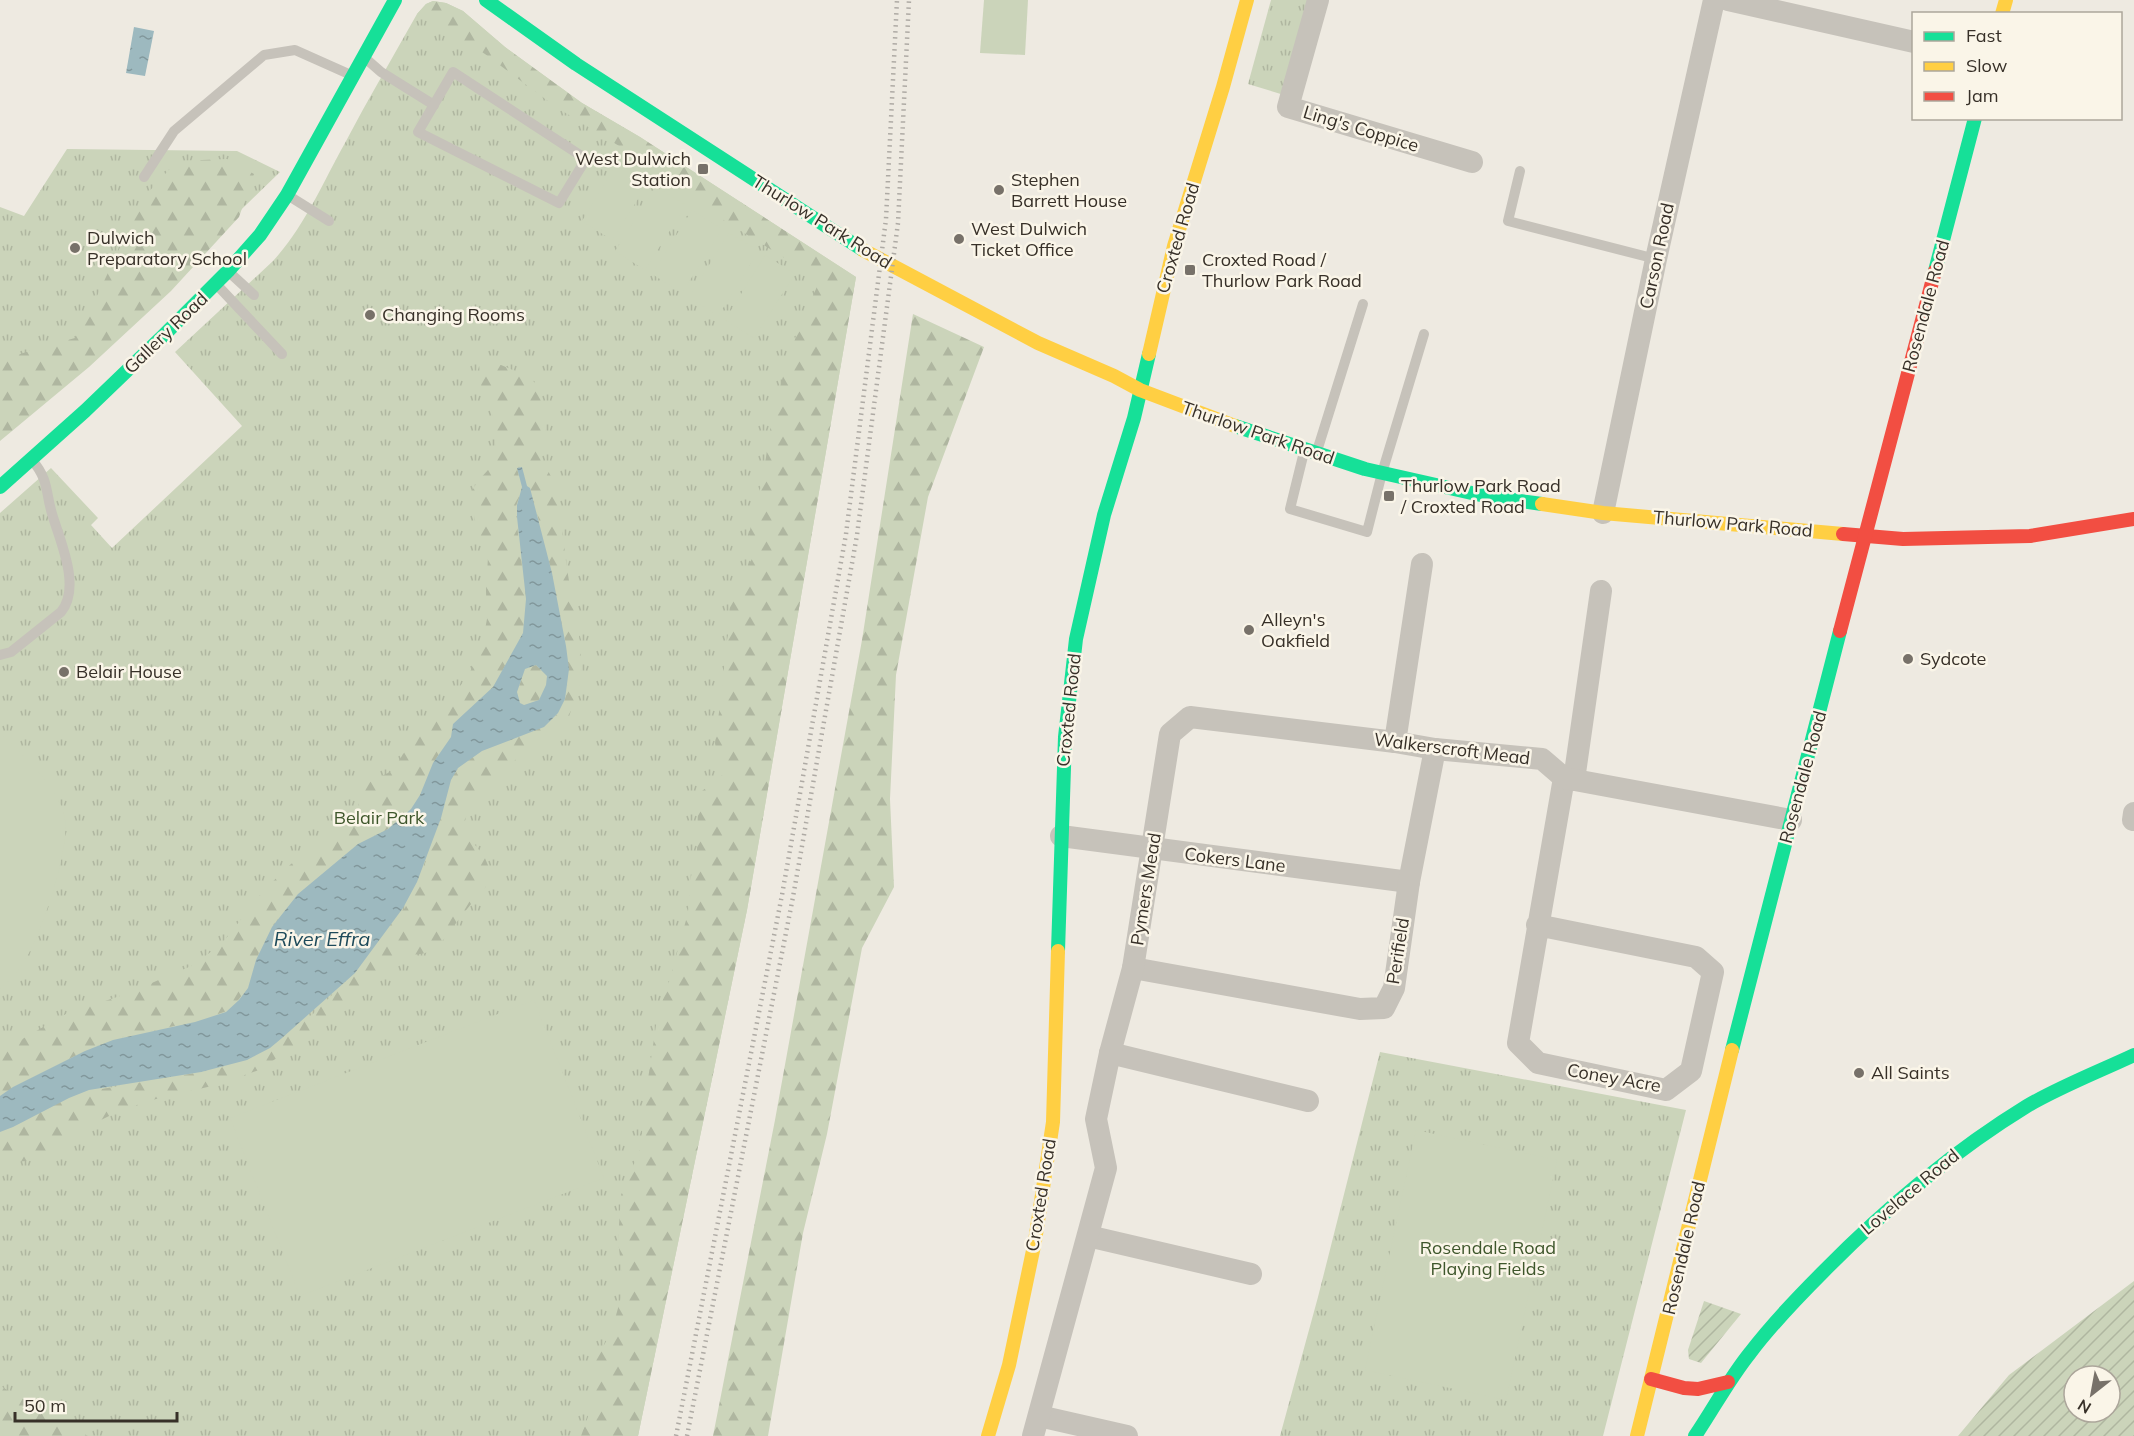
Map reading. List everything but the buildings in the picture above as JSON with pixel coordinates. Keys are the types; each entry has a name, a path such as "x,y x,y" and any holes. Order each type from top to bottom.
{"main road":[{"name":"Gallery Road","path":"0,487 85,411 216,284 260,235 287,195 394,0"},
{"name":"Thurlow Park Road","path":"486,0 576,64 863,250 988,318 1140,390 1189,410 1310,452 1382,473 1485,496 1604,513 1916,540 2030,536 2131,527"},
{"name":"Croxted Road","path":"988,1436 1008,1365 1035,1241 1053,1122 1065,737 1076,639 1104,515 1125,451 1174,246 1223,87 1246,0"},
{"name":"Rosendale Road","path":"1637,1436 1791,820 1974,120"},
{"name":"Lovelace Road","path":"1695,1436 1718,1402 1728,1382 1751,1351 1794,1301 1863,1231 1955,1154 2029,1105 2134,1055"},
{"path":"1651,1379 1684,1388 1698,1389 1728,1382"}],"street":[{"name":"Ling's Coppice","path":"1318,0 1288,107 1472,162"},
{"name":"Carson Road","path":"1604,513 1656,259 1714,0"},
{"path":"1728,0 1912,42"},
{"path":"1395,742 1422,564"},
{"name":"Coney Acre","path":"1538,925 1696,957 1713,972 1691,1071 1666,1090 1538,1063 1518,1043 1538,925 1569,779 1601,591"},
{"name":"Walkerscroft Mead","path":"1179,726 1190,717 1435,749 1542,759 1569,779 1791,820"},
{"name":"Pymers Mead","path":"1127,1436 1036,1426 1106,1168 1096,1119 1132,968 1170,734 1179,726"},
{"name":"Perifield","path":"1132,968 1360,1009 1384,1008 1394,988 1408,882 1435,749"},
{"name":"Cokers Lane","path":"1061,836 1152,850 1408,882"},
{"path":"1110,1053 1308,1101"},
{"path":"1088,1236 1251,1274"}],"lane":[{"path":"144,177 174,131 264,55 295,50 354,76"},
{"path":"364,58 381,72 434,105"},
{"path":"453,72 586,159 559,203 418,132 434,105 453,72"},
{"path":"1520,171 1508,221 1656,259"},
{"path":"287,195 329,221"},
{"path":"228,271 254,295"},
{"path":"216,284 282,354"},
{"path":"1363,304 1290,509 1367,532 1382,473 1425,334"},
{"path":"0,655 11,652 61,612 66,606 69,593 64,546 52,516 44,475 32,460"}],"green space":[{"path":"984,0 1028,0 1025,55 980,53"},
{"path":"1271,0 1310,0 1284,95 1248,84"},
{"name":"Belair Park","path":"433,1 446,3 463,11 505,47 582,103 640,137 856,277 747,910 638,1436 27,1436 0,1421 0,513 51,468 98,518 91,525 112,548 242,426 175,352 273,261 295,234 417,14 426,4"},
{"path":"433,1 446,3 463,11 505,47 582,103 640,137 856,277 747,910 638,1436 581,1436 593,1403 593,1364 611,1333 624,1287 618,1241 621,1195 641,1147 644,1106 658,1012 667,989 688,913 690,881 697,850 698,806 702,791 725,773 717,756 715,743 724,674 724,655 729,630 730,598 753,557 749,534 763,477 771,424 785,368 799,327 820,280 675,190 645,162 556,107 485,54 428,18 417,14 426,4"},
{"path":"627,147 659,166 612,240 582,221"},
{"path":"67,149 237,151 280,172 61,385 0,430 0,207 24,216"},
{"path":"227,159 254,174 239,217 171,291 89,367 0,441 0,361 75,338 144,197 177,161"},
{"path":"656,187 686,205 645,270 615,251"},
{"path":"692,210 722,229 682,293 652,274"},
{"path":"729,233 759,251 718,316 689,297"},
{"path":"765,255 795,274 754,338 725,320"},
{"path":"913,314 984,347 928,497 896,675 890,799 894,887 862,948 827,1134 803,1233 768,1436 713,1436 775,1120 862,640"},
{"path":"479,364 501,365 532,378 545,407 545,431 539,454 554,482 557,496 578,626 581,666 574,704 565,720 552,734 526,751 503,772 477,799 466,816 464,828 484,856 493,877 444,939 431,951 422,954 400,952 392,957 333,1020 259,1070 216,1085 152,1100 119,1111 91,1125 36,1160 15,1162 5,1160 0,1155 0,1132 70,1097 90,1091 233,1065 270,1047 292,1028 311,1016 369,958 391,922 405,908 424,867 451,780 459,767 481,751 548,721 559,713 568,687 566,645 533,497 526,485 521,467 517,468 522,490 516,506 516,517 526,599 523,633 494,686 453,724 451,737 433,763 421,795 412,809 384,832 366,838 298,894 272,926 260,949 249,986 227,1011 197,1021 114,1039 35,1076 0,1096 0,1057 24,1038 66,1014 126,994 196,964 224,941 264,890 291,864 327,840 337,837 359,809 357,788 392,771 417,733 451,700 471,670 482,645 487,619 488,557 476,525 470,495 477,482 488,470 496,444 491,406 482,394"},
{"path":"536,665 547,676 546,685 539,700 524,705 520,703 517,692 525,669"},
{"path":"0,733 39,773 57,797 65,820 65,833 54,888 35,941 20,968 0,989"},
{"path":"534,1000 604,1178 300,1296 230,1118"},
{"name":"Rosendale Road Playing Fields","path":"1380,1052 1686,1110 1603,1436 1280,1436"},
{"path":"1416,1130 1557,1160 1506,1400 1365,1370"},
{"path":"2134,1281 2134,1436 1958,1436 2009,1375"},
{"path":"1704,1301 1741,1314 1701,1363 1689,1359 1688,1350"},
{"path":"0,1386 2,1387 88,1436 0,1436"}],"water":[{"path":"134,27 154,31 145,76 126,73"},
{"name":"River Effra","path":"522,467 527,486 530,488 552,573 566,646 569,669 565,699 558,713 544,727 482,751 458,768 451,780 441,818 417,882 403,908 355,973 270,1048 247,1060 201,1072 89,1090 0,1132 0,1096 13,1087 85,1051 113,1040 195,1022 226,1012 248,988 256,960 272,927 298,894 358,844 388,829 411,809 420,795 433,763 451,737 453,724 493,687 523,633 526,599 517,517 517,505 522,487 517,468","holes":["536,665 547,676 546,685 539,700 524,705 520,703 517,692 525,669"]}],"railway":[{"path":"676,1436 782,895 846,534 886,219 897,0"},
{"path":"687,1436 793,897 857,535 898,223 909,0"}],"traffic: fast":[{"path":"0,487 85,411 163,336 228,271 260,235 287,195 395,0"},
{"path":"486,0 576,64 863,250"},
{"path":"1935,271 1974,120"},
{"path":"1058,951 1065,737 1076,639 1104,515 1134,418 1149,354"},
{"path":"1235,426 1365,469 1485,496 1542,504"},
{"path":"1732,1050 1840,631"},
{"path":"1695,1436 1735,1373 1767,1332 1823,1272 1895,1204 1972,1142 2027,1106 2134,1055"}],"traffic: slow":[{"path":"1149,354 1174,246 1247,0"},
{"path":"2003,12 2006,0"},
{"path":"863,250 1038,343 1114,376 1140,390 1235,426"},
{"path":"1542,504 1603,513 1843,534"},
{"path":"988,1436 1009,1365 1035,1241 1053,1122 1058,951"},
{"path":"1637,1436 1732,1050"}],"traffic: jam":[{"path":"1840,631 1935,271"},
{"path":"1843,534 1903,539 2030,536 2134,519"},
{"path":"1651,1379 1684,1388 1698,1389 1728,1382"}],"place":[{"name":"West Dulwich Station","path":"703,169"},
{"name":"Stephen Barrett House","path":"999,190"},
{"name":"West Dulwich Ticket Office","path":"959,239"},
{"name":"Dulwich Preparatory School","path":"75,248"},
{"name":"Croxted Road / Thurlow Park Road","path":"1190,270"},
{"name":"Changing Rooms","path":"370,315"},
{"name":"Thurlow Park Road / Croxted Road","path":"1389,496"},
{"name":"Alleyn's Oakfield","path":"1249,630"},
{"name":"Sydcote","path":"1908,659"},
{"name":"Belair House","path":"64,672"},
{"name":"All Saints","path":"1859,1073"}]}
